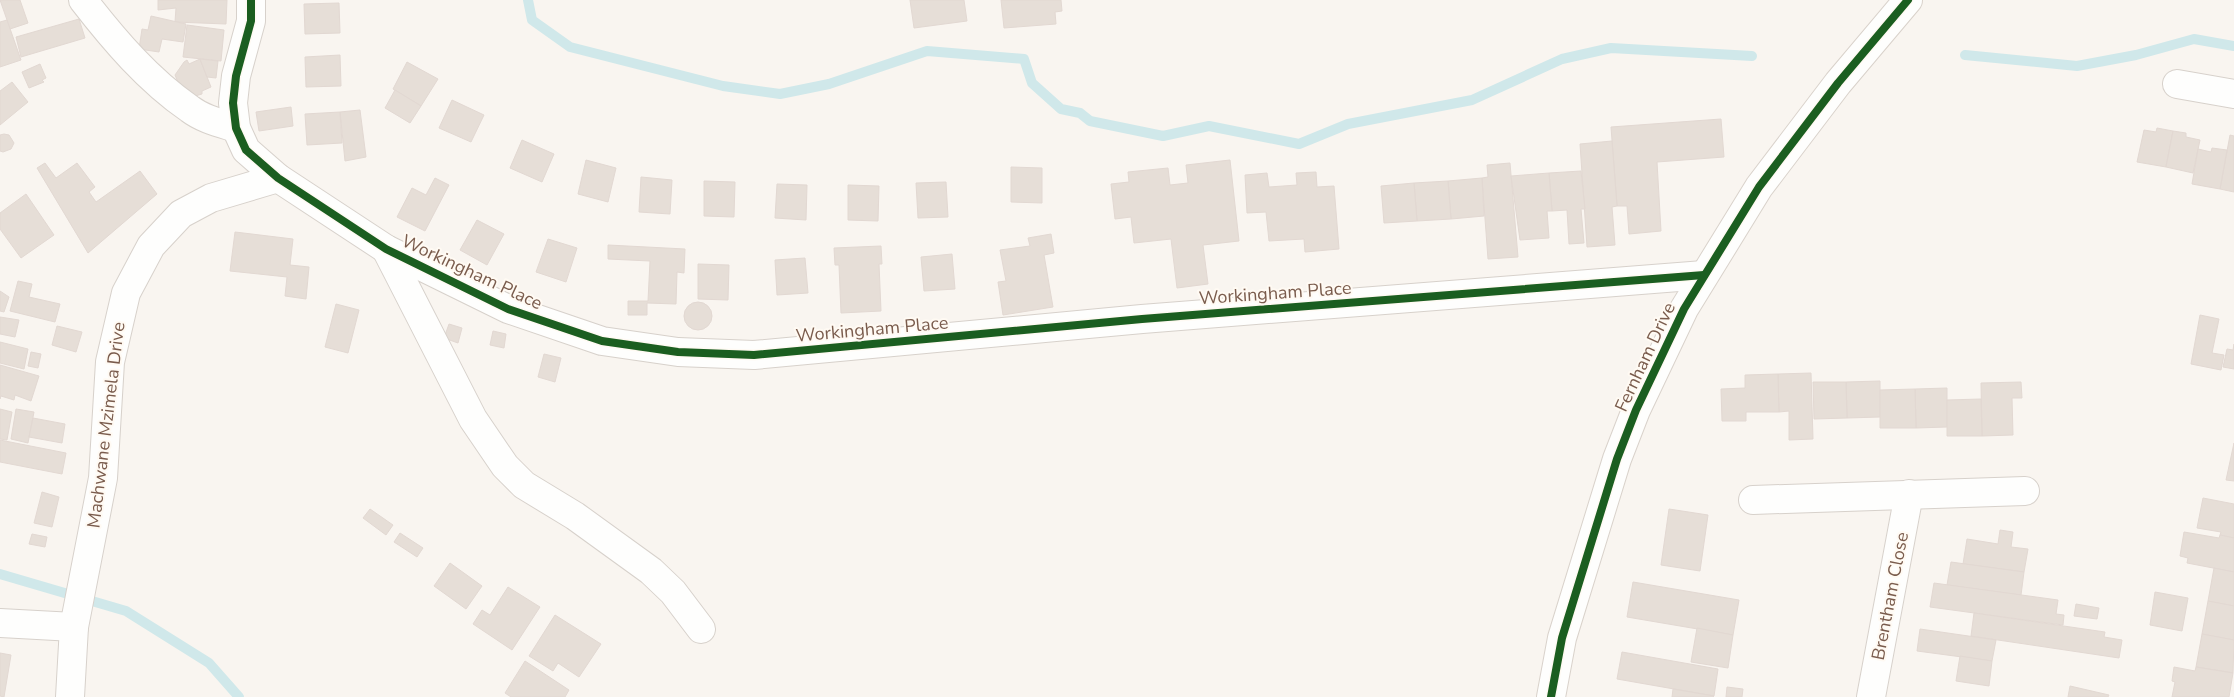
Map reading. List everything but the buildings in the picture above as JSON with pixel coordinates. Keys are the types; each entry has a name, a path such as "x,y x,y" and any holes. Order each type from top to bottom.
{"street":[{"path":"83,0 135,61 174,96 191,110 205,118 236,128"},
{"name":"Workingham Place","path":"251,0 251,21 236,76 233,103 236,128 246,150 278,178 386,249 508,309 602,341 678,352 754,355 1142,319 1704,275"},
{"name":"Fernham Drive","path":"1551,697 1562,638 1617,459 1636,410 1684,309 1759,188 1838,83 1908,0"},
{"path":"2177,84 2234,94"},
{"name":"Machwane Mzimela Drive","path":"70,697 76,616 85,578 103,478 110,362 126,293 151,246 182,214 211,198 278,178"},
{"path":"386,249 473,419 504,466 524,485 575,516 651,571 673,592 700,629"},
{"path":"1753,500 2025,491"},
{"name":"Brentham Close","path":"1871,697 1909,494"},
{"path":"0,623 76,616"}],"waterway":[{"path":"528,0 532,20 570,47 723,86 780,94 829,84 927,51 1024,59 1032,83 1061,109 1080,113 1090,121 1163,136 1209,126 1299,144 1348,124 1472,100 1562,59 1611,48 1752,56"},
{"path":"1965,55 2077,66 2136,55 2194,39 2234,46"},
{"path":"0,574 126,611 209,663 239,697"}],"cycle path":[{"path":"251,0 251,21 236,76 233,103 236,128 246,150 278,178 386,249 508,309 602,341 678,352 754,355 1142,319 1704,275"},
{"path":"1551,697 1562,638 1617,459 1636,410 1684,309 1759,187 1838,83 1908,0"}]}
